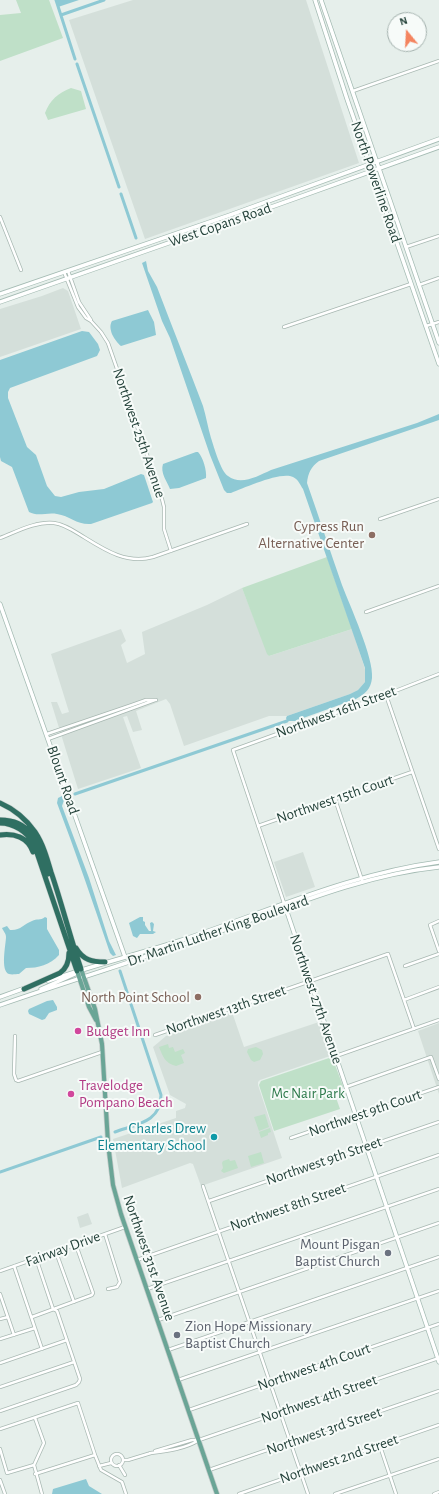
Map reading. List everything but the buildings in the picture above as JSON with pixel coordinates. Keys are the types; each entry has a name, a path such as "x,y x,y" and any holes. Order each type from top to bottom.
{"highway":[{"path":"0,803 24,818 41,841 61,904 71,946 65,970 24,989"},
{"path":"0,820 16,822 34,836 54,892 61,904"},
{"path":"0,823 16,827 26,833 31,839 79,970"},
{"path":"0,835 9,834 18,836 25,840 32,848 48,892 53,901"},
{"path":"71,946 84,959 96,962 105,962"}],"main road":[{"name":"North Powerline Road","path":"315,0 439,364"},
{"name":"North Powerline Road","path":"322,0 439,344"},
{"path":"331,46 336,54 342,59"},
{"name":"West Copans Road","path":"0,294 223,217 439,139"},
{"name":"West Copans Road","path":"0,302 439,147"},
{"path":"399,250 404,250 409,255"},
{"name":"Blount Road","path":"0,604 124,957"},
{"path":"418,870 422,867 439,863"},
{"name":"Dr. Martin Luther King Boulevard","path":"0,1006 286,908 387,871 439,863"},
{"name":"Dr. Martin Luther King Boulevard","path":"0,998 79,970 205,932 284,903 362,880 439,867"},
{"name":"Northwest 27th Avenue","path":"284,903 439,1360"},
{"path":"205,936 219,926"},
{"path":"188,942 204,934 205,932"},
{"path":"34,994 39,990 75,974 79,970"},
{"name":"Northwest 31st Avenue","path":"79,970 95,1009 102,1044 112,1185 217,1494"}],"street":[{"path":"353,90 439,61"},
{"path":"0,217 21,270"},
{"path":"406,247 439,236"},
{"name":"Northwest 25th Avenue","path":"66,271 78,307 86,318 91,321 103,334 108,343 163,501 164,529 171,551"},
{"path":"419,285 439,278"},
{"path":"284,327 411,284"},
{"path":"426,326 439,322"},
{"path":"380,520 439,498"},
{"path":"0,538 39,524 54,523 66,526 112,553 124,558 144,559 247,524"},
{"path":"366,612 439,586"},
{"name":"Northwest 16th Street","path":"233,750 386,695 439,674"},
{"path":"386,695 439,849"},
{"path":"46,734 146,700 156,700 48,739"},
{"name":"Northwest 27th Avenue","path":"233,750 284,903"},
{"name":"Northwest 15th Court","path":"258,826 412,772"},
{"path":"335,799 362,880"},
{"path":"439,922 430,925 439,951"},
{"name":"Northwest 13th Street","path":"155,1035 388,954 404,1000"},
{"path":"405,966 439,954"},
{"path":"414,1029 404,1000 439,987"},
{"path":"335,1056 439,1020"},
{"path":"15,1036 14,1074 16,1080 18,1081 102,1052"},
{"name":"Northwest 9th Court","path":"346,1087 431,1058 439,1079"},
{"name":"Northwest 9th Court","path":"291,1138 356,1117 439,1087"},
{"name":"Northwest 9th Street","path":"209,1201 439,1122"},
{"name":"Northwest 8th Street","path":"137,1260 439,1155"},
{"path":"203,1186 308,1494"},
{"path":"147,1289 439,1189"},
{"path":"158,1320 439,1223"},
{"name":"Fairway Drive","path":"0,1271 126,1227"},
{"path":"105,1234 120,1282 117,1287 108,1289"},
{"path":"32,1317 92,1295 93,1292 76,1245"},
{"path":"56,1252 74,1302"},
{"path":"168,1350 439,1257"},
{"path":"0,1411 76,1385 80,1379 57,1311 53,1309 36,1258"},
{"path":"14,1266 42,1348"},
{"path":"178,1380 439,1291"},
{"path":"0,1294 14,1335"},
{"path":"0,1319 8,1317"},
{"name":"Northwest 4th Court","path":"189,1410 439,1324"},
{"path":"0,1339 35,1328"},
{"path":"0,1363 67,1340"},
{"name":"Northwest 4th Street","path":"123,1460 128,1460 192,1440 199,1440 439,1360"},
{"path":"0,1387 74,1362"},
{"name":"Northwest 3rd Street","path":"209,1470 439,1391"},
{"path":"0,1430 78,1403 99,1466 104,1472 122,1482 126,1494"},
{"path":"35,1418 44,1443 34,1465 35,1474 42,1494"},
{"name":"Northwest 2nd Street","path":"239,1494 439,1425"},
{"path":"380,1446 396,1494"},
{"path":"0,1449 7,1473 34,1465"},
{"path":"111,1462 112,1457 116,1454 122,1457 123,1460 119,1465"},
{"path":"35,1474 95,1455"},
{"path":"335,1494 439,1459"},
{"path":"99,1466 111,1462"},
{"path":"111,1462 116,1466 119,1465"},
{"path":"119,1465 125,1475"},
{"path":"0,1480 5,1494"},
{"path":"434,1494 439,1492"}],"shaded area":[{"path":"133,0 306,0 359,163 145,239 69,20"},
{"path":"63,288 68,291 81,329 0,357 0,309"},
{"path":"242,588 269,656 352,629 365,669 365,682 358,690 350,694 287,716 269,716 184,746 170,704 166,699 136,711 142,730 133,732 127,716 123,717 141,768 78,789 51,702 57,702 62,714 69,712 51,654 121,629 126,641 121,645 127,663 145,654 142,632 207,605"},
{"path":"303,852 315,887 286,897 274,862"},
{"path":"232,1012 244,1047 319,1022 330,1056 260,1080 258,1082 282,1158 201,1186 193,1164 190,1163 122,1188 113,1139 176,1118 176,1111 185,1108 186,1104 170,1095 153,1047 166,1036"},
{"path":"439,1023 439,1094 418,1031"},
{"path":"88,1213 92,1224 80,1228 77,1217"}],"green space":[{"path":"16,0 49,0 63,38 0,61 0,15 21,13"},
{"path":"71,88 81,91 86,109 48,120 45,113 49,104 62,92"},
{"path":"327,557 352,629 269,656 242,588"},
{"path":"168,1044 169,1048 173,1047 175,1052 183,1049 185,1053 181,1055 184,1063 176,1066 169,1063 165,1059 159,1047"},
{"path":"256,1047 262,1050 263,1054 260,1060 254,1062 251,1060 247,1052 248,1049"},
{"name":"Mc Nair Park","path":"332,1057 343,1086 342,1090 334,1092 340,1109 274,1131 259,1085 261,1081"},
{"path":"265,1114 269,1127 259,1131 254,1117"},
{"path":"270,1128 271,1132 261,1138 259,1132"},
{"path":"261,1152 264,1163 251,1167 248,1156"},
{"path":"229,1159 230,1161 235,1160 238,1168 224,1173 221,1171 223,1168 222,1163 223,1161"}],"water":[{"path":"56,0 79,0 58,7"},
{"path":"146,261 148,271 157,287 203,406 218,459 225,474 233,479 250,479 271,470 417,423 439,414 439,420 319,461 310,470 308,476 307,483 342,585 361,632 372,669 372,678 369,688 365,693 356,699 295,721 287,721 287,716 358,690 365,682 365,668 303,489 298,481 293,477 280,476 231,493 227,493 224,490 210,455 170,338 162,321 142,263"},
{"path":"148,310 154,322 156,335 121,346 114,338 111,331 110,328 112,321"},
{"path":"82,331 89,332 98,344 100,350 97,356 10,388 8,398 27,447 36,455 47,486 55,496 61,497 79,492 104,489 141,474 144,475 153,502 152,503 91,524 78,522 57,514 36,514 29,512 12,467 1,461 0,457 0,360"},
{"path":"196,452 200,454 203,461 206,478 179,488 170,489 162,471 163,464"},
{"path":"62,796 64,800 62,806 89,878 109,941 116,955 113,956 110,953 57,803 58,798"},
{"path":"45,917 47,918 47,929 59,950 59,955 44,965 26,968 19,974 9,974 6,972 4,957 6,934 2,928 7,926 10,930 17,929 29,922"},
{"path":"143,917 143,921 145,922 145,925 149,931 151,931 150,923 152,922 154,924 153,931 156,932 153,934 140,934 137,938 133,936 129,923"},
{"path":"53,1000 57,1010 49,1013 45,1019 42,1020 29,1014 29,1009"},
{"path":"86,1479 89,1486 102,1494 52,1494 53,1489"}],"waterway":[{"path":"56,0 75,59"},
{"path":"61,15 104,0"},
{"path":"77,64 119,187"},
{"path":"121,194 136,238"},
{"path":"75,794 287,721"},
{"path":"115,1132 146,1121 157,1111 160,1104 161,1095 120,971"},
{"path":"0,1172 101,1137"}],"place":[{"name":"Cypress Run Alternative Center","path":"372,535"},
{"name":"North Point School","path":"198,997"},
{"name":"Budget Inn","path":"78,1031"},
{"name":"Travelodge Pompano Beach","path":"71,1094"},
{"name":"Charles Drew Elementary School","path":"214,1137"},
{"name":"Mount Pisgan Baptist Church","path":"388,1253"},
{"name":"Zion Hope Missionary Baptist Church","path":"177,1335"}]}
